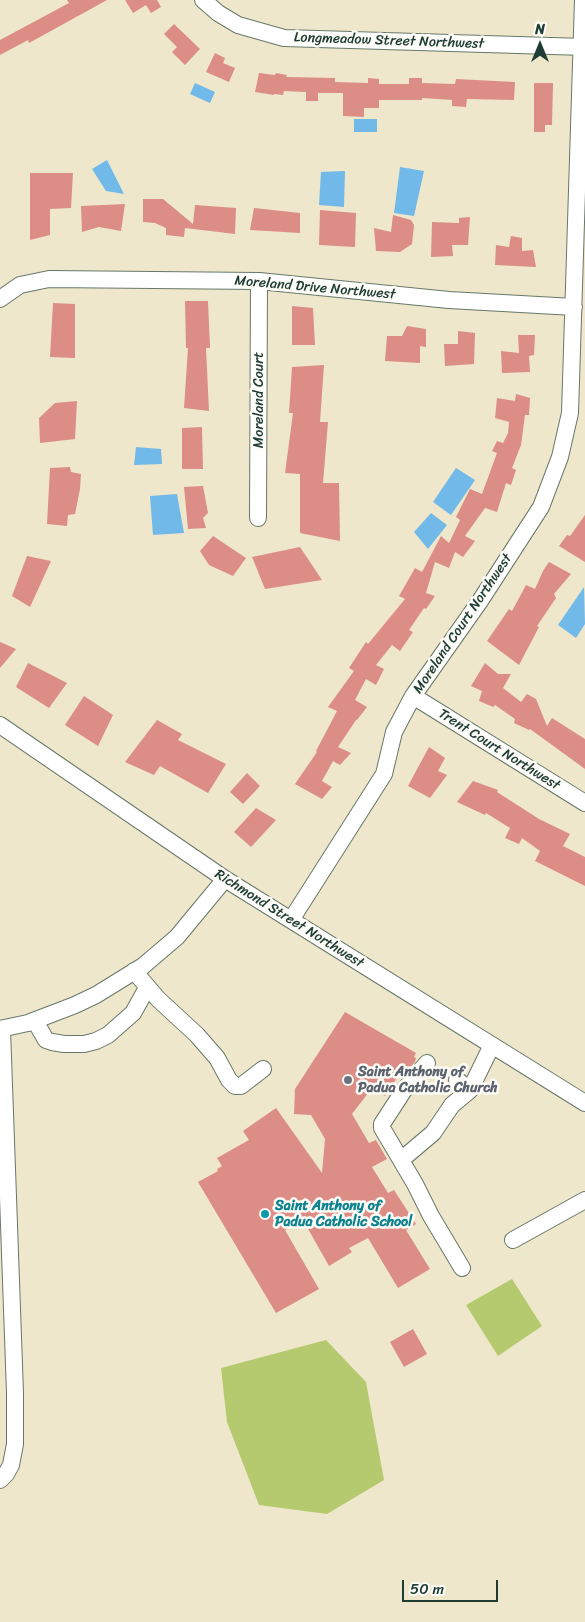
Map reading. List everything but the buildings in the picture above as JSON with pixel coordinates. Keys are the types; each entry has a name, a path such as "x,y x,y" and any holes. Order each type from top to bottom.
{"street":[{"name":"Longmeadow Street Northwest","path":"204,0 218,13 238,25 284,38 584,47"},
{"name":"Moreland Court Northwest","path":"291,920 384,774 394,732 413,696 480,601 541,507 560,458 570,413 584,47 583,0"},
{"name":"Moreland Drive Northwest","path":"0,298 20,285 49,279 259,281 449,300 574,307"},
{"name":"Moreland Court","path":"258,518 259,281"},
{"name":"Trent Court Northwest","path":"413,696 585,803"},
{"name":"Richmond Street Northwest","path":"0,725 225,879 585,1103"},
{"path":"0,1480 6,1474 10,1465 15,1444 15,1393 1,1029 35,1021 82,1002 143,966 177,937 225,879"},
{"path":"134,971 147,988 197,1035 235,1086 241,1086 263,1069"},
{"path":"35,1021 46,1040 52,1042 84,1044 96,1041 108,1035 133,1013 147,988"},
{"path":"401,1160 433,1133 452,1105 470,1090 492,1045"},
{"path":"427,1063 404,1090 382,1124 383,1132 401,1160 462,1268"},
{"path":"456,1080 470,1090"},
{"path":"513,1240 585,1200"}],"green space":[{"path":"512,1279 542,1326 498,1356 466,1305"},
{"path":"326,1340 366,1382 384,1480 327,1514 259,1505 227,1422 221,1368"}],"water":[{"path":"195,83 215,92 210,103 190,94"},
{"path":"354,119 377,119 377,132 354,132"},
{"path":"107,160 124,194 106,191 92,169"},
{"path":"400,167 424,171 414,216 394,213"},
{"path":"345,171 344,207 319,205 321,172"},
{"path":"136,447 161,449 162,464 134,465"},
{"path":"456,468 475,480 451,515 433,502"},
{"path":"177,494 184,533 153,535 150,496"},
{"path":"431,513 447,525 428,549 414,532"},
{"path":"584,587 585,624 576,638 558,625"}],"place":[{"name":"Saint Anthony of Padua Catholic Church","path":"348,1080"},
{"name":"Saint Anthony of Padua Catholic School","path":"265,1214"}]}
